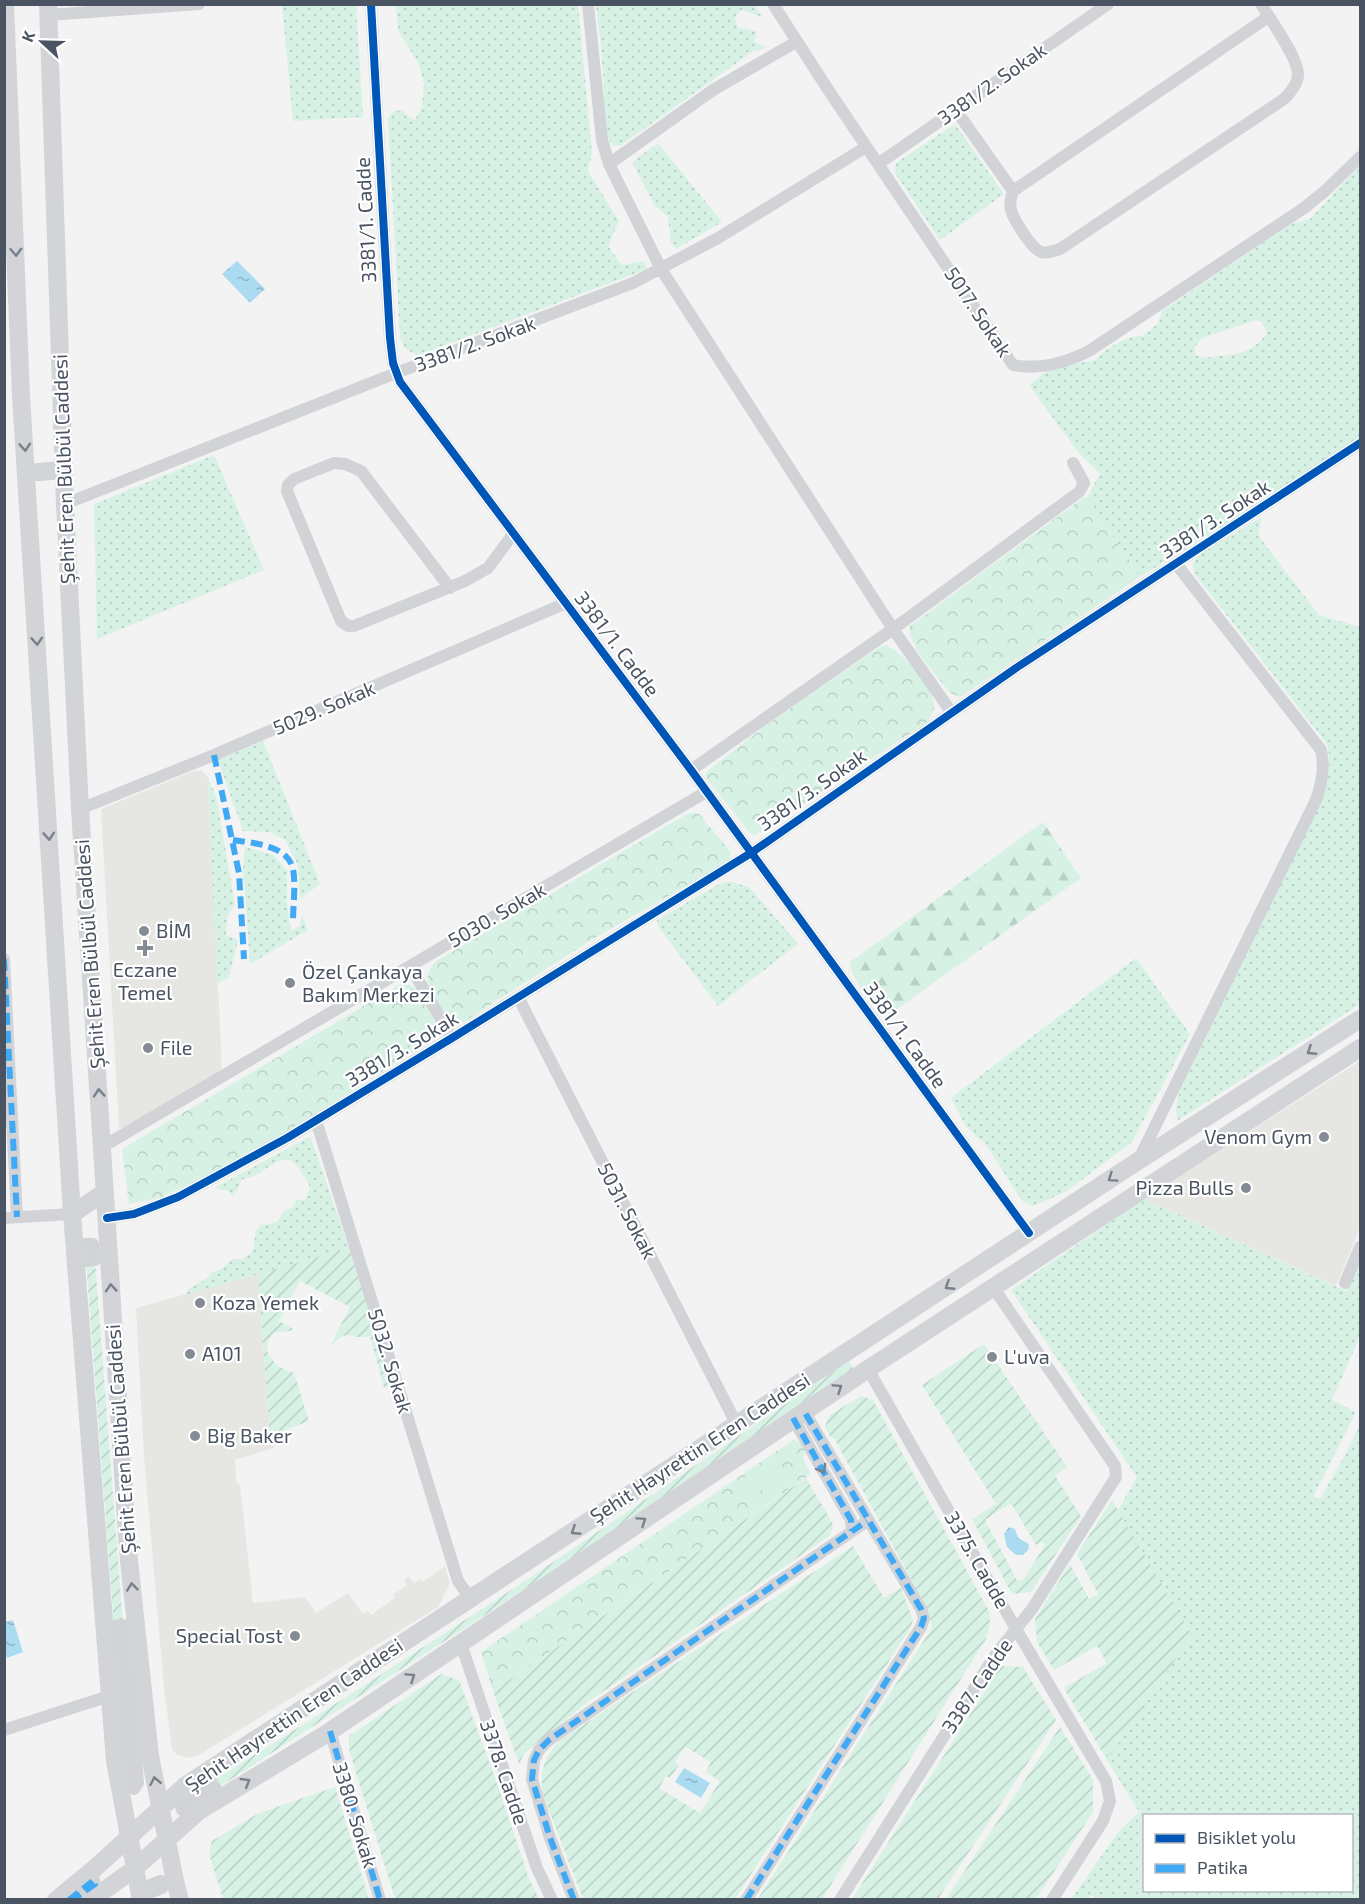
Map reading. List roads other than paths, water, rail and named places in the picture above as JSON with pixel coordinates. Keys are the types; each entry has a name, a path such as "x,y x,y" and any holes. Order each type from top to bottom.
{"main road":[{"name":"Şehit Eren Bülbül Caddesi","path":"5,4 9,212 72,1214 115,1761 134,1869 145,1892"},
{"name":"Şehit Eren Bülbül Caddesi","path":"49,10 65,504 80,808 128,1551 150,1756 180,1899"},
{"path":"26,473 64,470"},
{"name":"Şehit Hayrettin Eren Caddesi","path":"56,1899 186,1785 1138,1161 1360,1019"},
{"name":"Şehit Hayrettin Eren Caddesi","path":"91,1899 134,1869 199,1811 330,1731 868,1369 1360,1048"},
{"path":"72,1214 105,1192"},
{"path":"855,1347 868,1369"}],"street":[{"path":"49,10 199,4"},
{"name":"3381/1. Cadde","path":"371,4 390,338 396,373 406,391 752,852 1029,1233"},
{"path":"588,4 602,140 609,164 661,269 893,629 952,713"},
{"name":"5017. Sokak","path":"773,4 796,42 1013,365 1032,367 1064,362 1089,351 1304,208 1325,191 1360,156"},
{"name":"3381/2. Sokak","path":"878,164 1108,4"},
{"path":"955,109 1012,191 1010,208 1016,220 1035,248 1049,253 1060,249 1284,99 1299,76 1295,62 1261,4"},
{"path":"1012,191 1268,17"},
{"path":"609,164 713,90 796,42"},
{"name":"3381/2. Sokak","path":"65,504 396,373 597,298 661,269 718,238 866,147"},
{"name":"3381/3. Sokak","path":"107,1218 134,1214 178,1197 287,1138 452,1038 752,852 1016,668 1177,565 1360,443"},
{"path":"450,588 361,471 345,464 334,463 294,479 288,485 287,491 337,610 342,621 348,626 354,626 450,588 465,581 488,568 513,534"},
{"path":"691,770 893,629 1079,492 1084,483 1073,463"},
{"path":"1138,1161 1316,800 1324,764 1321,750 1177,565"},
{"name":"5029. Sokak","path":"80,808 214,755 566,603"},
{"name":"5030. Sokak","path":"102,1147 706,792"},
{"path":"4,959 11,1217 72,1214"},
{"path":"410,966 452,1038"},
{"name":"5031. Sokak","path":"518,997 737,1425"},
{"name":"5032. Sokak","path":"316,1120 458,1581 471,1599"},
{"path":"1345,1284 1360,1247"},
{"name":"3387. Cadde","path":"840,1899 996,1654 1032,1609 1057,1571 1114,1483 1116,1475 1115,1466 993,1287"},
{"name":"3375. Cadde","path":"868,1369 1016,1629 1106,1781 1110,1801 1103,1821 1052,1899"},
{"path":"746,1899 923,1623 924,1618 921,1609 867,1521 799,1415"},
{"path":"799,1415 851,1520 852,1531"},
{"path":"574,1899 550,1838 532,1779 534,1760 539,1750 549,1740 867,1521"},
{"path":"123,1625 136,1756 131,1758 114,1626 123,1625"},
{"name":"3378. Cadde","path":"461,1644 537,1868 552,1899"},
{"path":"4,1730 109,1696"},
{"name":"3380. Sokak","path":"330,1731 381,1899"}],"water":[{"path":"237,261 265,289 250,303 222,274"},
{"path":"1009,1527 1015,1529 1018,1538 1029,1544 1028,1550 1023,1555 1016,1555 1007,1547 1004,1534"},
{"path":"13,1620 23,1652 7,1658 5,1622"},
{"path":"684,1768 710,1783 701,1798 675,1782"}],"place":[{"name":"BİM","path":"144,931"},
{"name":"Eczane Temel","path":"145,948"},
{"name":"Özel Çankaya Bakım Merkezi","path":"290,983"},
{"name":"File","path":"148,1048"},
{"name":"Venom Gym","path":"1324,1137"},
{"name":"Pizza Bulls","path":"1246,1188"},
{"name":"Koza Yemek","path":"200,1303"},
{"name":"A101","path":"190,1354"},
{"name":"L'uva","path":"992,1357"},
{"name":"Big Baker","path":"195,1436"},
{"name":"Special Tost","path":"295,1636"}]}
